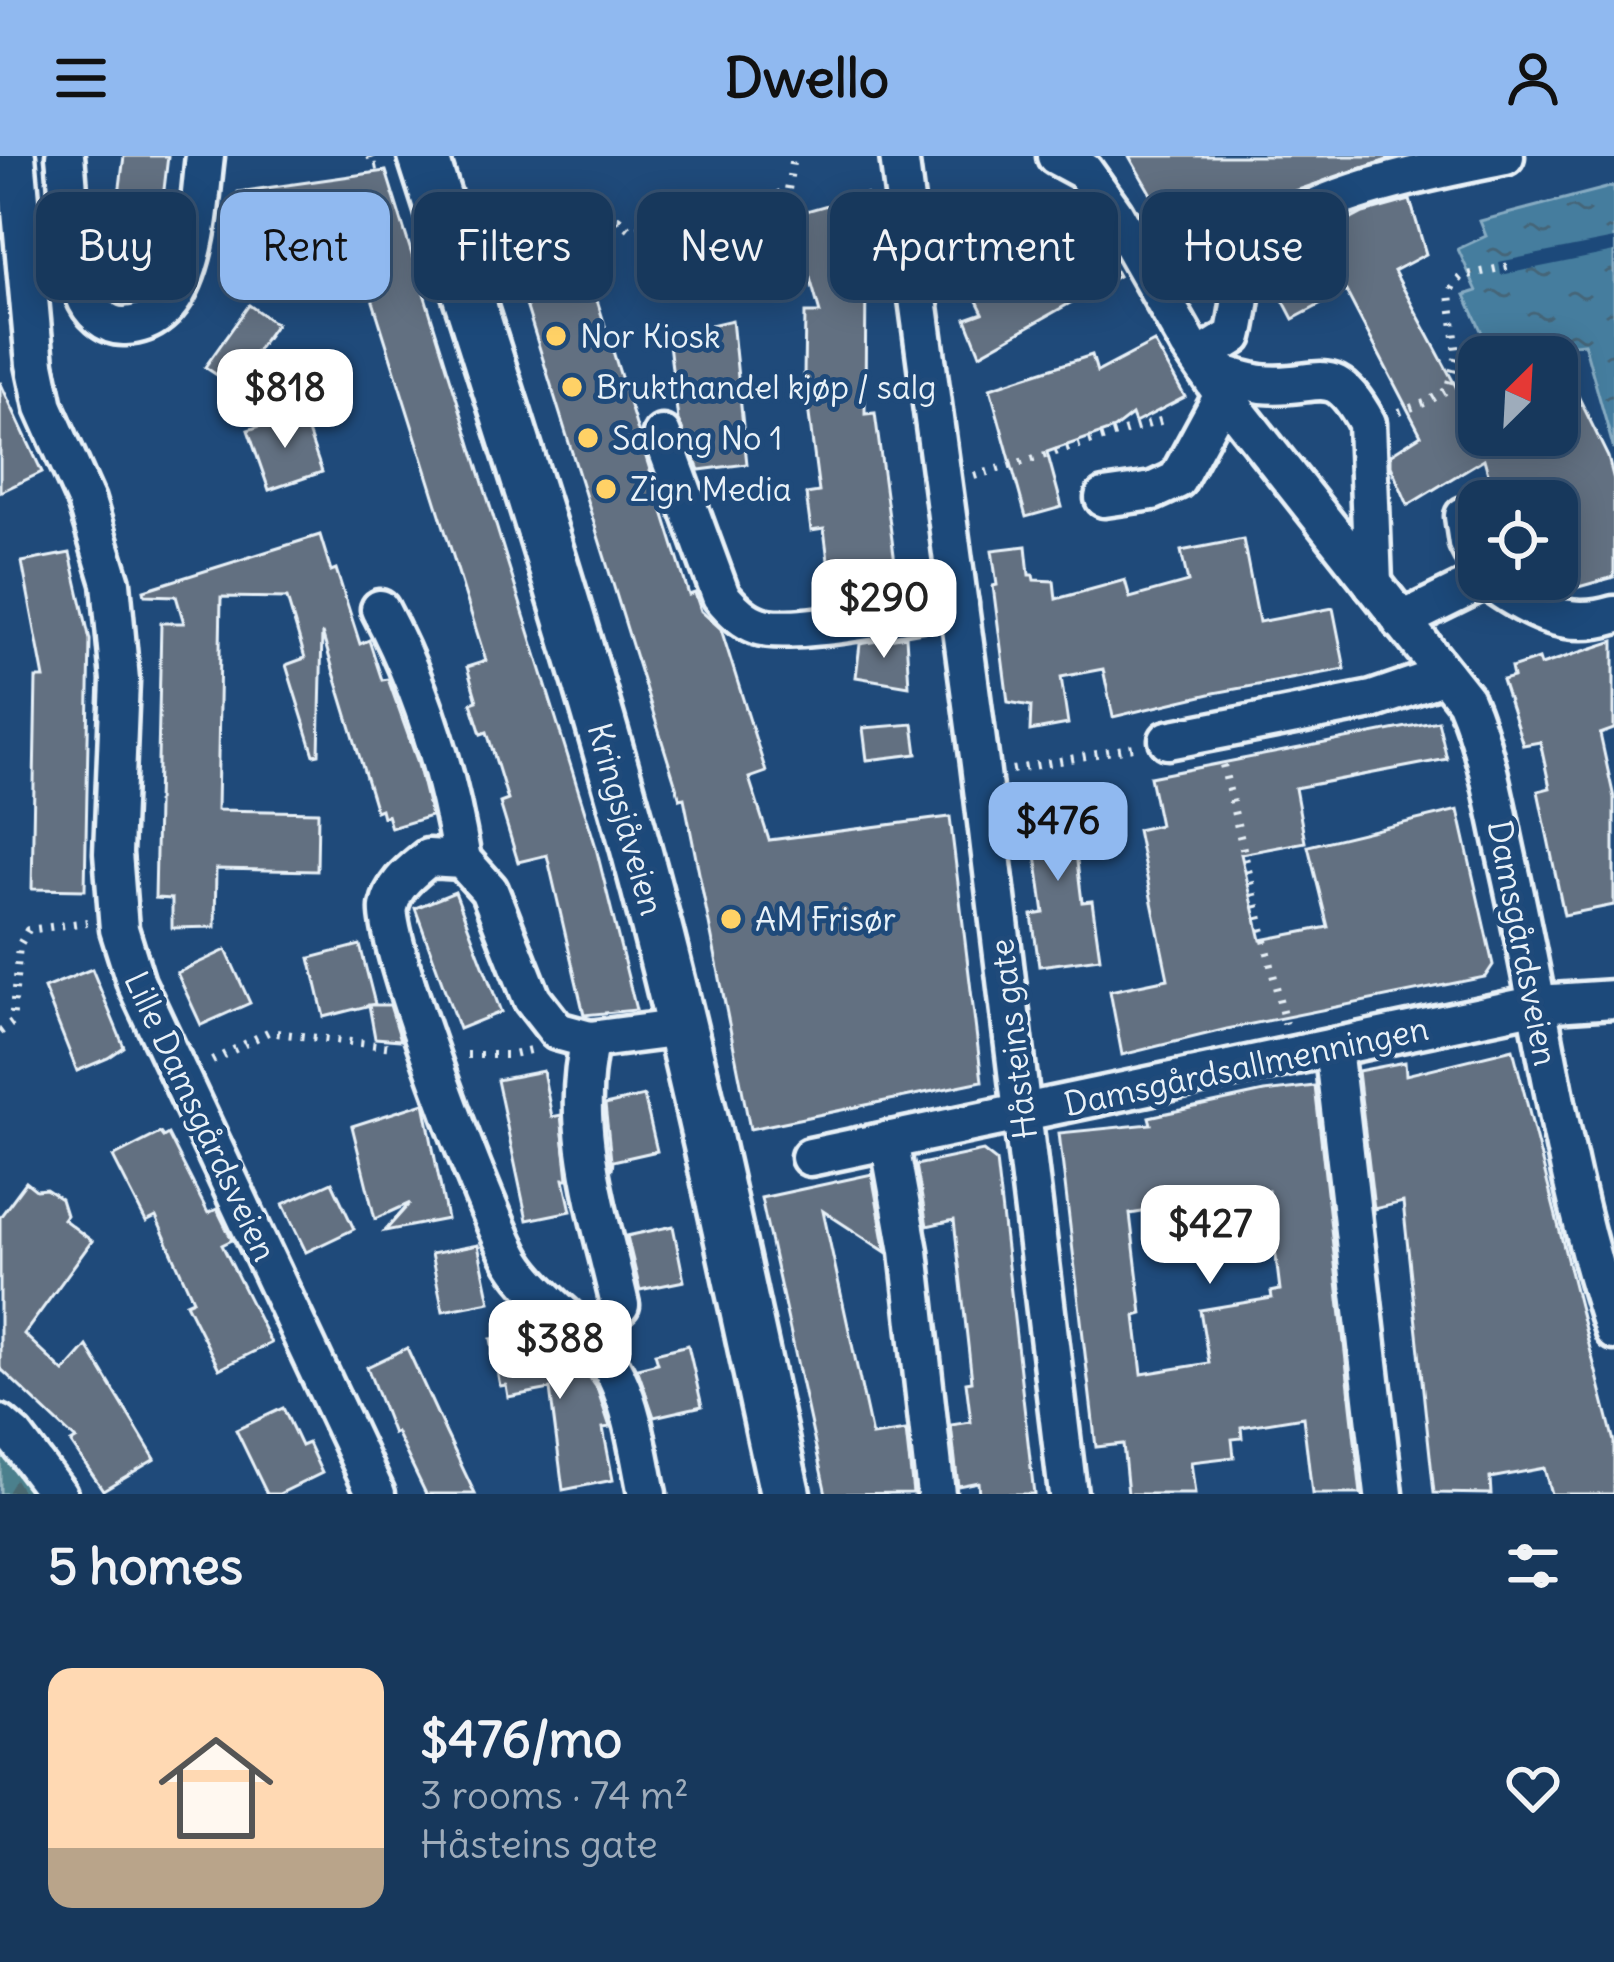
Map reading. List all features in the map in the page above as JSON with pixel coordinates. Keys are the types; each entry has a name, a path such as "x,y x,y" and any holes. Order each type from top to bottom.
{"main road":[{"name":"Kringsjåveien","path":"423,156 532,496 636,848 682,1028 785,1494"}],"street":[{"name":"Lille Damsgårdsveien","path":"16,156 44,407 86,501 110,583 120,680 113,853 118,917 136,983 376,1494"},
{"path":"65,156 85,298 98,318 122,327 155,318 179,290 194,246 205,156"},
{"name":"Håsteins gate","path":"899,156 1068,1494"},
{"name":"Damsgårdsveien","path":"1055,156 1084,171 1098,192"},
{"path":"1104,498 1153,491 1177,480 1209,374 1234,336 1249,257 1271,232 1374,185 1505,156"},
{"name":"Damsgårdsveien","path":"1118,225 1209,374 1465,700 1484,745 1553,1100 1592,1265 1614,1330"},
{"path":"1209,374 1263,384 1334,382 1355,400 1367,423 1372,584"},
{"path":"662,435 721,596 734,611 760,627 793,628 959,604"},
{"path":"1401,621 1486,579 1532,611 1556,619 1597,620 1614,615"},
{"path":"380,609 412,673 455,818 462,860 489,890 532,999 557,1031 590,1040 682,1028"},
{"path":"1168,740 1372,700 1445,675"},
{"path":"462,860 428,858 400,882 388,911 397,953 470,1161 514,1263 596,1347 616,1376 631,1416 646,1494"},
{"name":"Damsgårdsallmenningen","path":"809,1157 1538,1004 1614,999"},
{"path":"590,1040 584,1065 582,1126 620,1305"},
{"path":"1333,1047 1384,1494"},
{"path":"889,1140 909,1251 936,1494"},
{"path":"0,1424 58,1494"}],"path":[{"path":"613,219 629,229 788,190 793,156"},
{"path":"1367,423 1447,390 1457,355 1450,293 1463,276 1514,265"},
{"path":"986,472 1159,424 1196,404 1209,374"},
{"path":"1215,731 1293,1055"},
{"path":"1037,766 1130,748"},
{"path":"0,1032 12,1023 19,946 28,930 118,917"},
{"path":"181,1079 268,1032 355,1041"},
{"path":"469,1055 534,1049"}],"green space":[{"path":"0,1424 69,1494 0,1494"}],"water":[{"path":"1614,186 1614,450 1584,343 1578,344 1578,336 1484,336 1465,295 1477,291 1458,249 1486,236 1480,221"}],"pier":[{"path":"1614,239 1614,252 1501,275 1499,262"}],"building":[{"path":"124,156 168,156 164,192 119,192"},
{"path":"1129,156 1399,156 1292,192 1150,192"},
{"path":"386,171 414,261 414,300 426,300 595,844 636,1010 584,1015 547,855 518,862 500,803 508,800 487,732 481,734 471,703 477,701 467,667 486,661 373,300 390,300 390,192 238,192"},
{"path":"1410,200 1426,254 1394,271 1458,390 1458,456 1578,456 1578,396 1614,480 1614,577 1578,587 1578,480 1490,480 1484,459 1408,505 1391,466 1391,454 1421,435 1346,291 1346,222"},
{"path":"830,204 830,300 866,300 865,414 875,413 899,592 833,600 824,529 811,531 806,494 819,492 804,376 805,313 820,313 806,264 806,211"},
{"path":"524,300 597,300 689,595 695,593 701,611 721,629 766,772 749,778 769,840 950,817 982,1081 750,1129 684,798 680,799"},
{"path":"977,300 1076,300 980,354 966,319 983,313"},
{"path":"1283,300 1329,300 1293,319"},
{"path":"249,305 276,324 232,385 205,367"},
{"path":"732,320 747,464 699,470 678,420 668,335"},
{"path":"1154,342 1185,397 1135,423 1132,415 1114,429 1047,452 1062,507 1026,517 990,388 1092,355 1097,372"},
{"path":"0,382 42,472 0,492"},
{"path":"301,412 322,472 269,490 248,430"},
{"path":"320,535 360,644 369,640 382,680 388,679 431,816 391,828 387,815 376,811 322,633 319,754 314,755 286,665 305,658 287,598 221,597 217,810 318,812 317,871 216,869 215,927 172,928 172,899 155,898 161,623 184,623 176,596 145,595 144,590"},
{"path":"1243,539 1259,622 1333,608 1345,669 1113,717 1103,669 1061,677 1068,724 1030,731 1031,706 1008,702 992,550 1026,546 1029,575 1034,580 1054,581 1056,599 1125,580 1130,598 1188,582 1181,551"},
{"path":"70,553 90,640 85,890 32,889 36,678 44,678 22,562"},
{"path":"906,636 909,686 856,677 860,644"},
{"path":"1614,641 1614,729 1600,734 1614,798 1614,905 1564,915 1538,791 1550,788 1540,742 1523,745 1502,680 1513,677 1511,668 1539,659 1541,665"},
{"path":"1438,721 1447,759 1295,788 1305,842 1241,854 1261,940 1328,927 1308,846 1458,810 1493,965 1485,977 1122,1055 1110,991 1168,979 1137,830 1160,825 1150,777"},
{"path":"913,724 917,754 867,760 863,728"},
{"path":"1069,796 1082,902 1092,901 1100,958 1039,966 1032,915 1044,913 1036,855 1024,857 1018,803"},
{"path":"455,892 501,1012 459,1029 415,908"},
{"path":"360,945 375,1004 324,1017 310,958"},
{"path":"226,950 250,1003 201,1025 177,973"},
{"path":"92,969 124,1047 77,1071 44,988"},
{"path":"369,1005 390,1005 401,1040 375,1038"},
{"path":"1513,1049 1614,1442 1614,1494 1551,1494 1544,1468 1490,1478 1491,1494 1434,1493 1403,1202 1374,1209 1358,1071 1405,1062 1406,1075"},
{"path":"543,1071 552,1117 561,1115 568,1179 564,1179 571,1211 527,1220 497,1080"},
{"path":"1315,1086 1361,1494 1312,1494 1303,1417 1241,1427 1242,1438 1232,1439 1234,1457 1191,1462 1195,1494 1128,1494 1123,1444 1096,1447 1059,1133 1151,1124 1149,1117","holes":["1268,1191 1280,1290 1271,1292 1272,1298 1200,1310 1209,1363 1142,1374 1135,1316 1142,1314 1130,1214"]},
{"path":"644,1096 657,1151 613,1161 612,1170 605,1105"},
{"path":"424,1103 447,1219 385,1231 410,1203 375,1219 352,1126"},
{"path":"160,1133 168,1134 208,1213 217,1209 232,1240 222,1245 271,1343 219,1369 186,1303 193,1300 156,1217 146,1222 113,1157"},
{"path":"983,1151 996,1161 1034,1494 979,1494 978,1482 958,1486 951,1425 971,1422 966,1382 972,1381 954,1220 927,1226 916,1165"},
{"path":"872,1174 886,1252 823,1211 872,1436 906,1431 913,1493 826,1494 761,1198"},
{"path":"26,1182 61,1199 63,1219 92,1241 24,1334 64,1372 87,1346 155,1459 103,1490 71,1443 76,1440 0,1368 0,1217"},
{"path":"332,1182 354,1229 306,1252 283,1204"},
{"path":"673,1226 684,1281 640,1290 627,1236"},
{"path":"478,1245 490,1302 443,1311 431,1254"},
{"path":"546,1330 597,1388 610,1427 603,1428 613,1480 563,1490 550,1389 508,1397 506,1385 500,1386 491,1339"},
{"path":"688,1345 702,1406 654,1417 637,1368 658,1363 655,1353"},
{"path":"407,1348 475,1494 426,1494 396,1432 393,1434 367,1367"},
{"path":"283,1408 301,1446 308,1443 322,1473 279,1494 267,1494 236,1430"}],"place":[{"name":"Nor Kiosk","path":"556,336"},
{"name":"Brukthandel kjøp / salg","path":"572,387"},
{"name":"Salong No 1","path":"588,438"},
{"name":"Zign Media","path":"606,489"},
{"name":"AM Frisør","path":"731,919"}]}
